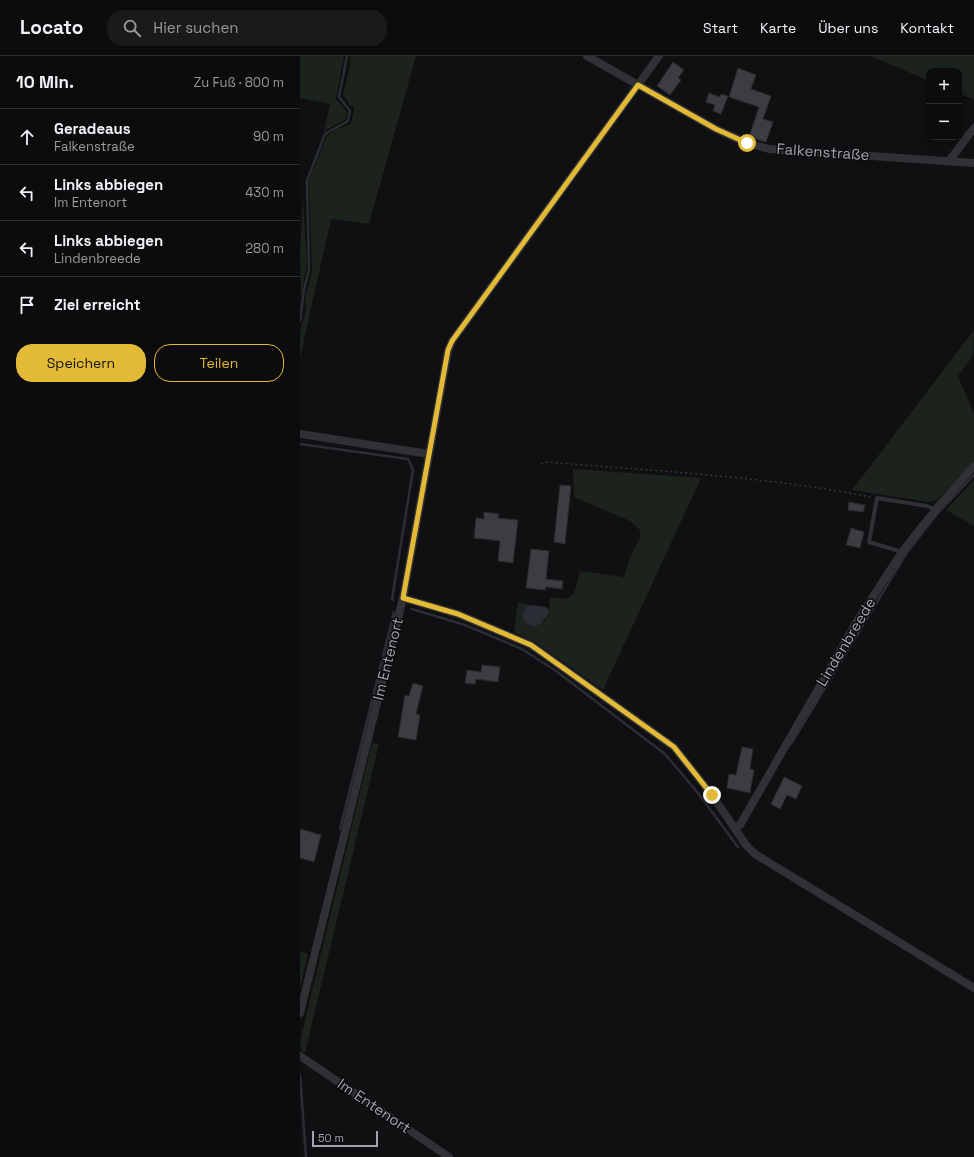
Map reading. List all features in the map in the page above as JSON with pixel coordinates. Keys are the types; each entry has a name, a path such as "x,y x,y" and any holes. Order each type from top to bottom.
{"street":[{"name":"Falkenstraße","path":"587,56 716,129 747,143 769,149 974,163"},
{"name":"Im Entenort","path":"300,1013 403,598 445,362 452,341 659,56"},
{"path":"949,162 974,128"},
{"path":"300,434 429,454"},
{"name":"Lindenbreede","path":"735,828 740,825 856,623 902,552 936,509 974,466"},
{"path":"403,598 458,614 531,645 674,747 712,795 746,845 755,854 974,988"},
{"name":"Im Entenort","path":"300,1056 449,1157"}],"lane":[{"path":"902,552 869,542 877,498 927,506 936,509"}],"path":[{"path":"541,464 546,462 742,479 845,492 877,498"}],"shaded area":[{"path":"300,56 344,56 336,99 347,112 346,119 324,131 330,104 300,98"},
{"path":"350,56 416,56 369,224 331,219 300,358 300,332 306,311 305,298 312,271 309,181 327,136 335,130 351,124 354,109 353,106 349,106 348,101 343,95 350,66"},
{"path":"871,56 974,56 974,100 962,94 962,68 926,68 926,80"},
{"path":"303,197 307,264 301,298 300,250"},
{"path":"974,330 973,356 958,376 974,414 974,461 937,500 928,502 852,490"},
{"path":"573,469 701,478 603,690 535,642 514,632 518,602 531,605 528,606 523,616 544,622 549,611 550,597 566,599 574,594 580,571 624,577 629,559 639,539 639,529 630,521 574,497"},
{"path":"974,480 974,526 946,510"},
{"path":"531,605 546,607 549,611 543,621 532,626 527,623 523,613 525,608"},
{"path":"372,743 379,744 305,1053 302,1051 300,1041"},
{"path":"300,951 308,954 300,989"}],"building":[{"path":"673,62 684,70 678,78 681,80 670,95 657,86"},
{"path":"738,68 756,75 751,89 771,96 763,119 773,122 766,142 749,137 759,107 729,97"},
{"path":"709,93 720,97 721,94 728,96 721,114 713,111 715,105 706,102"},
{"path":"560,485 571,486 565,544 554,542"},
{"path":"849,502 865,505 863,512 848,510"},
{"path":"484,512 499,514 498,518 518,520 513,563 498,561 500,541 474,538 476,518 484,519"},
{"path":"851,528 864,532 860,548 846,545"},
{"path":"531,549 549,551 546,579 563,581 562,589 546,587 545,590 526,588"},
{"path":"482,665 500,667 498,682 476,679 475,684 465,683 467,670 481,672"},
{"path":"413,683 423,686 416,714 420,715 416,740 398,737 405,695 409,696"},
{"path":"742,747 753,749 750,769 754,770 750,793 727,788 729,774 736,775"},
{"path":"784,777 802,786 796,799 787,795 780,809 771,804"},
{"path":"300,829 321,835 314,862 300,858"}],"waterway":[{"path":"300,322 304,289 309,270 307,181 325,134 348,121 350,111 339,97 347,56"},
{"path":"300,444 408,459 413,470 393,600"},
{"path":"791,744 906,554 937,514 974,475"},
{"path":"412,609 465,625 522,649 556,671 665,754 698,793 738,847"},
{"path":"340,829 394,612"},
{"path":"300,1075 306,1157"}],"route":[{"path":"712,795 674,747 531,645 458,614 403,598 445,362 452,341 638,85 716,129 747,143"}]}
